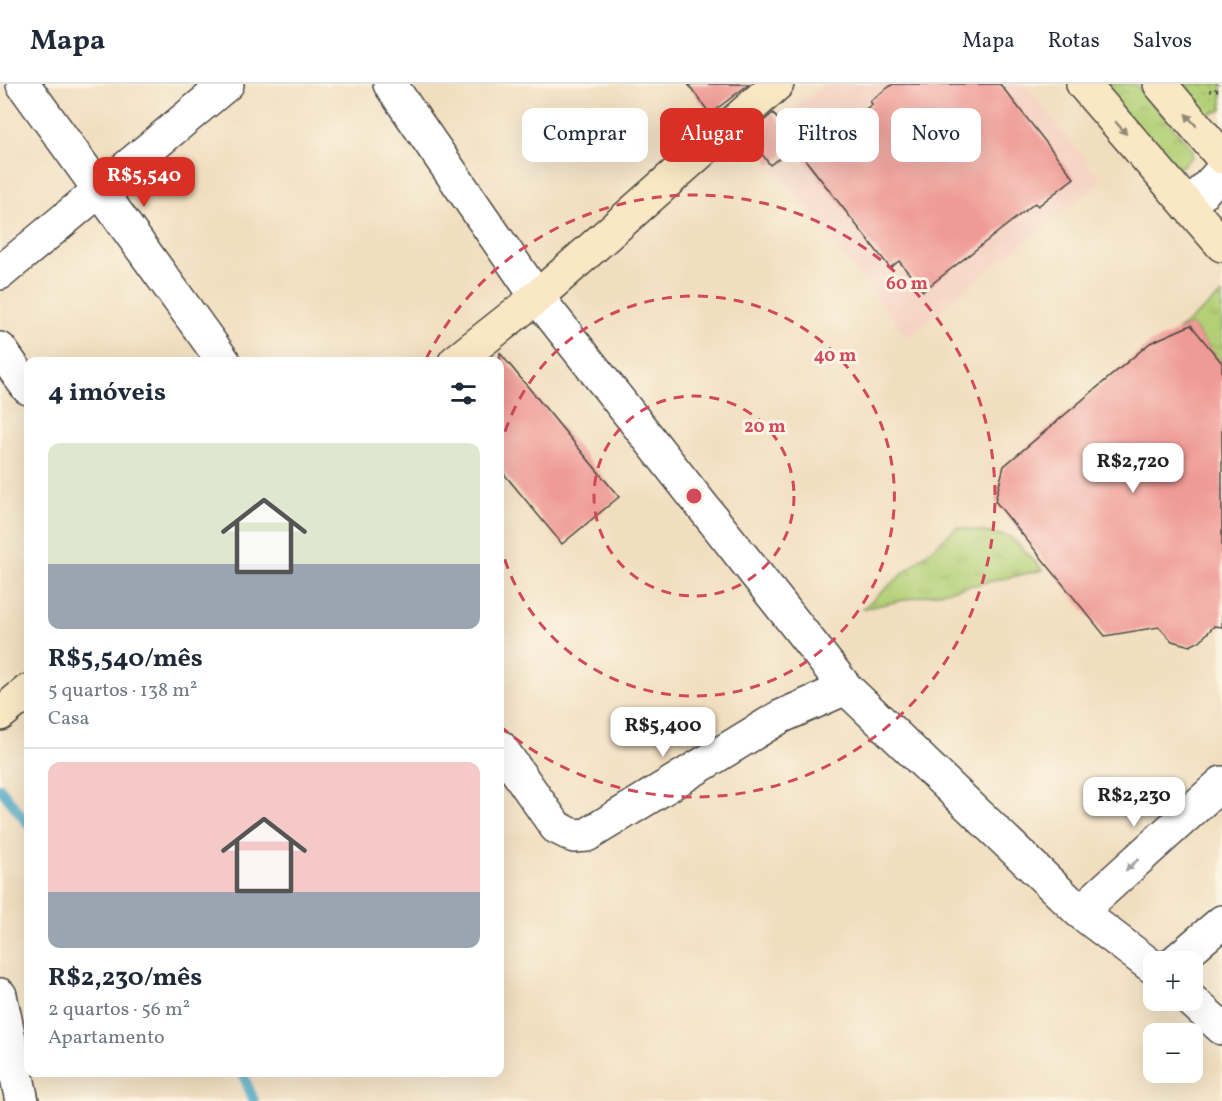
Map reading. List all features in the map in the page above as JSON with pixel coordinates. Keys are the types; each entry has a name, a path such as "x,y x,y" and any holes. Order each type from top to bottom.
{"street":[{"path":"23,84 220,357"},
{"path":"0,273 227,84"},
{"path":"390,84 537,297 846,688 1080,912 1143,960"},
{"path":"461,357 537,297 777,84"},
{"path":"1083,84 1222,245"},
{"path":"1160,84 1222,157"},
{"path":"1189,207 1222,171"},
{"path":"0,349 24,382"},
{"path":"504,753 556,827 574,836 586,835 780,717 846,688"},
{"path":"0,714 24,694"},
{"path":"1080,912 1222,783"},
{"path":"1188,951 1222,922"},
{"path":"0,995 22,1101"},
{"path":"1203,1011 1222,1028"}],"shaded area":[{"path":"825,84 1024,84 1102,181 907,337 764,156 764,132 776,122 776,162 879,162 879,108 794,108"}],"green space":[{"path":"1098,84 1136,84 1192,149 1192,157 1178,169 1168,167"},
{"path":"1169,84 1222,84 1222,110 1207,115"},
{"path":"1222,294 1222,363 1191,325 1177,331"},
{"path":"957,527 1011,537 1043,570 862,609"}],"building":[{"path":"688,84 749,84 718,108 706,108"},
{"path":"893,84 1000,84 1074,178 1038,206 1035,203 923,291 899,261 890,268 807,162 879,162 879,108 867,108 872,104 870,101"},
{"path":"773,113 776,117 776,161 770,165 764,157 764,121"},
{"path":"1191,325 1222,363 1222,627 1214,626 1200,641 1190,646 1172,641 1159,627 1105,636 995,501 1004,466 1150,343"},
{"path":"504,358 619,497 562,544 504,474"}],"waterway":[{"path":"0,788 24,819"},
{"path":"244,1077 254,1101"}]}
